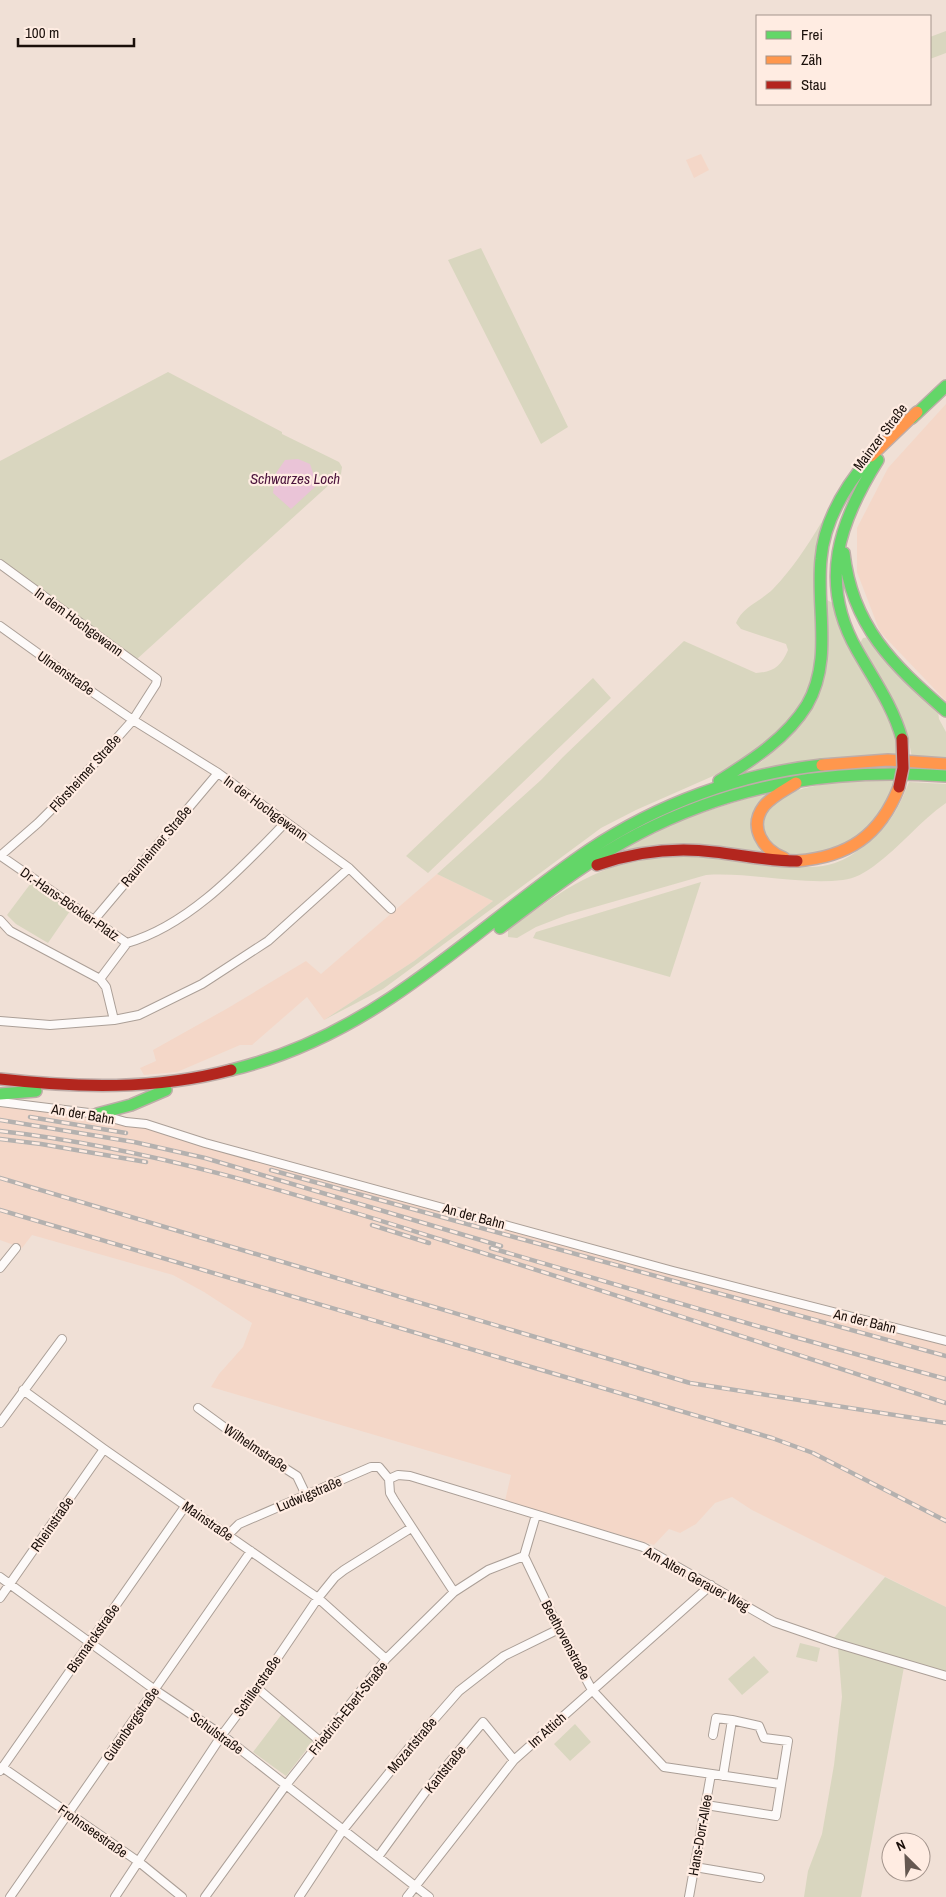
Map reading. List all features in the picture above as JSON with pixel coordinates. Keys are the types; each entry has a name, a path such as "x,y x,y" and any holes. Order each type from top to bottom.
{"highway":[{"name":"Mainzer Straße","path":"848,513 870,472 917,412 946,386"},
{"path":"696,795 752,761 771,746 790,729 804,708 814,688 822,659 821,558 825,534 833,513 868,458 893,432 917,412"},
{"path":"848,513 844,566 855,604 885,651 906,676 946,711"},
{"path":"577,871 631,854 672,850 692,850 796,862 830,857 861,842 885,817 899,787 903,768 902,739 889,702 849,635 838,601 835,578 836,554 848,513"},
{"path":"0,1079 46,1085 91,1087 160,1084 236,1070 284,1054 332,1033 358,1019 401,992 584,853 640,820 696,795 752,776 819,765 897,761 927,761 946,764"},
{"path":"0,1087 36,1091 119,1094 166,1090 215,1082 252,1073 338,1038 399,1003 577,871 636,835 688,810 742,792 804,778 852,773 897,772 946,776"},
{"path":"796,862 778,856 767,849 760,838 757,820 764,807 770,801 804,778"},
{"path":"97,1114 131,1106 166,1090"},
{"path":"0,1094 36,1091"}],"street":[{"name":"In dem Hochgewann","path":"0,564 157,679"},
{"name":"Ulmenstraße","path":"0,626 133,720"},
{"name":"Flörsheimer Straße","path":"0,856 38,823 68,793 133,720 156,684 157,679"},
{"name":"In der Hochgewann","path":"133,720 218,773 349,868 391,909"},
{"name":"Raunheimer Straße","path":"94,920 218,773"},
{"path":"127,943 141,939 201,903 247,863 286,822"},
{"name":"Dr.-Hans-Böckler-Platz","path":"0,856 127,943 100,979"},
{"path":"0,1021 50,1025 114,1020 139,1015 202,984 268,941 349,868"},
{"path":"0,920 10,931 100,979 106,987 114,1020"},
{"name":"An der Bahn","path":"0,1102 97,1114 126,1122 146,1124 205,1143 673,1271 946,1341"},
{"path":"0,1268 16,1248"},
{"path":"0,1422 62,1338"},
{"name":"Mainstraße","path":"23,1390 104,1449 318,1598 386,1659"},
{"name":"Wilhelmstraße","path":"198,1408 250,1446 297,1476 306,1495"},
{"name":"Rheinstraße","path":"0,1598 104,1449"},
{"name":"Ludwigstraße","path":"228,1534 239,1524 371,1467 379,1467 389,1479"},
{"name":"Am Alten Gerauer Weg","path":"389,1479 398,1475 410,1476 475,1498 643,1547 774,1622 835,1643 946,1676"},
{"path":"389,1479 390,1493 454,1592"},
{"name":"Bismarckstraße","path":"1,1769 186,1506"},
{"path":"524,1556 536,1515"},
{"name":"Schillerstraße","path":"115,1897 222,1736 318,1598 335,1577 344,1570 411,1528"},
{"name":"Gutenbergstraße","path":"10,1897 251,1552"},
{"name":"Friedrich-Ebert-Straße","path":"205,1897 286,1785 386,1659 454,1592 488,1570 524,1556"},
{"name":"Beethovenstraße","path":"524,1556 559,1629 592,1690 664,1767 711,1774"},
{"name":"Schulstraße","path":"0,1577 155,1690 222,1736 430,1897"},
{"name":"Im Attich","path":"407,1897 514,1760 711,1585"},
{"name":"Mozartstraße","path":"299,1897 343,1830 409,1748 459,1691 504,1656 559,1629"},
{"path":"257,1688 321,1742"},
{"path":"706,1806 776,1816 788,1741 764,1738 759,1726 716,1718 713,1735"},
{"path":"723,1776 732,1720"},
{"name":"Kantstraße","path":"378,1857 429,1787 483,1722 514,1760"},
{"name":"Frohnseestraße","path":"1,1769 139,1862 182,1897"},
{"path":"711,1774 780,1784"},
{"name":"Hans-Dorr-Allee","path":"690,1897 711,1774"},
{"path":"695,1866 760,1878"}],"shaded area":[{"path":"946,31 946,53 931,59 931,37"},
{"path":"701,154 709,170 694,178 686,160"},
{"path":"481,248 568,427 541,444 448,260"},
{"path":"168,372 282,432 282,434 339,462 342,467 341,474 137,659 0,560 0,461"},
{"path":"946,404 946,701 880,632 857,572 857,528 888,468"},
{"path":"825,520 815,679 784,731 729,769 636,810 601,828 383,989 324,1020 414,961 493,901 437,874 541,780 684,641 756,673 772,670 780,664 788,650 786,644 741,629 736,623 739,617 752,604 773,589 780,581"},
{"path":"827,600 833,603 883,702 897,738 897,756 726,780 761,762 787,740 808,712"},
{"path":"869,637 938,710 939,719 946,732 946,758 912,758 908,736 860,643 863,638"},
{"path":"593,678 611,698 428,873 406,856"},
{"path":"895,780 881,816 852,843 798,859 775,850 763,834 765,815 774,803 787,794 823,784"},
{"path":"909,782 946,784 946,803 927,818 893,851 856,877 843,880 809,881 740,875 706,875 567,915 536,927 517,938 508,937 508,930 558,894 592,876 629,862 666,855 713,856 805,867 828,865 843,860 872,840 886,826 901,801"},
{"path":"783,788 754,820 771,856 615,854 635,842 676,823"},
{"path":"437,874 493,901 414,961 324,1020 307,997 252,1045 240,1045 177,1072 144,1075 140,1068 156,1061 153,1050 306,961 321,974"},
{"path":"701,882 670,977 533,938 536,932"},
{"path":"31,883 70,911 48,943 16,924 7,915"},
{"path":"0,1107 80,1116 137,1126 946,1346 946,1607 752,1510 732,1497 715,1503 696,1524 680,1533 669,1529 654,1545 505,1501 511,1475 211,1387 219,1374 243,1347 252,1323 204,1292 173,1275 32,1235 22,1248 0,1240"},
{"path":"885,1577 946,1607 946,1672 833,1639"},
{"path":"800,1643 820,1648 817,1662 796,1657"},
{"path":"838,1648 904,1667 861,1897 804,1897 808,1871 822,1834 834,1765 842,1697"},
{"path":"754,1656 769,1672 742,1695 728,1679"},
{"path":"282,1714 314,1740 286,1776 253,1752"},
{"path":"575,1724 591,1742 570,1761 554,1744"}],"water":[{"name":"Schwarzes Loch","path":"298,459 310,464 317,485 291,509 273,493 276,473 285,460"}],"railway":[{"path":"30,1117 126,1133"},
{"path":"0,1120 134,1142 205,1158 501,1246"},
{"path":"0,1131 118,1150 233,1177 290,1193 946,1403"},
{"path":"0,1139 146,1162"},
{"path":"271,1170 946,1356"},
{"path":"0,1178 690,1383 946,1423"},
{"path":"0,1210 772,1438 813,1453 946,1521"},
{"path":"372,1225 429,1243"},
{"path":"491,1248 798,1338 946,1379"}],"traffic: fast":[{"path":"912,418 946,386"},
{"path":"719,781 756,757 779,738 799,717 815,688 822,652 820,577 823,545 832,517 845,491 871,456"},
{"path":"878,460 864,483 844,529 838,553 836,576 838,600 845,625 894,715 902,739"},
{"path":"844,553 856,602 878,642 909,677 946,711"},
{"path":"231,1070 274,1057 315,1041 373,1009 442,961 589,850 643,819 671,805 730,784 791,769 822,765"},
{"path":"500,928 567,878 620,844 675,817 712,802 750,791 826,777 905,774 946,776"},
{"path":"97,1114 131,1105 166,1090"},
{"path":"0,1094 36,1091"}],"traffic: slow":[{"path":"871,456 917,412"},
{"path":"822,765 888,760 946,764"},
{"path":"784,858 764,844 760,837 757,822 759,814 767,802 796,783"},
{"path":"797,861 832,855 860,841 882,819 899,787"}],"traffic: jam":[{"path":"899,787 903,768 902,739"},
{"path":"597,865 640,854 669,850 714,852 797,861"},
{"path":"0,1079 58,1084 145,1084 174,1081 231,1070"}]}
